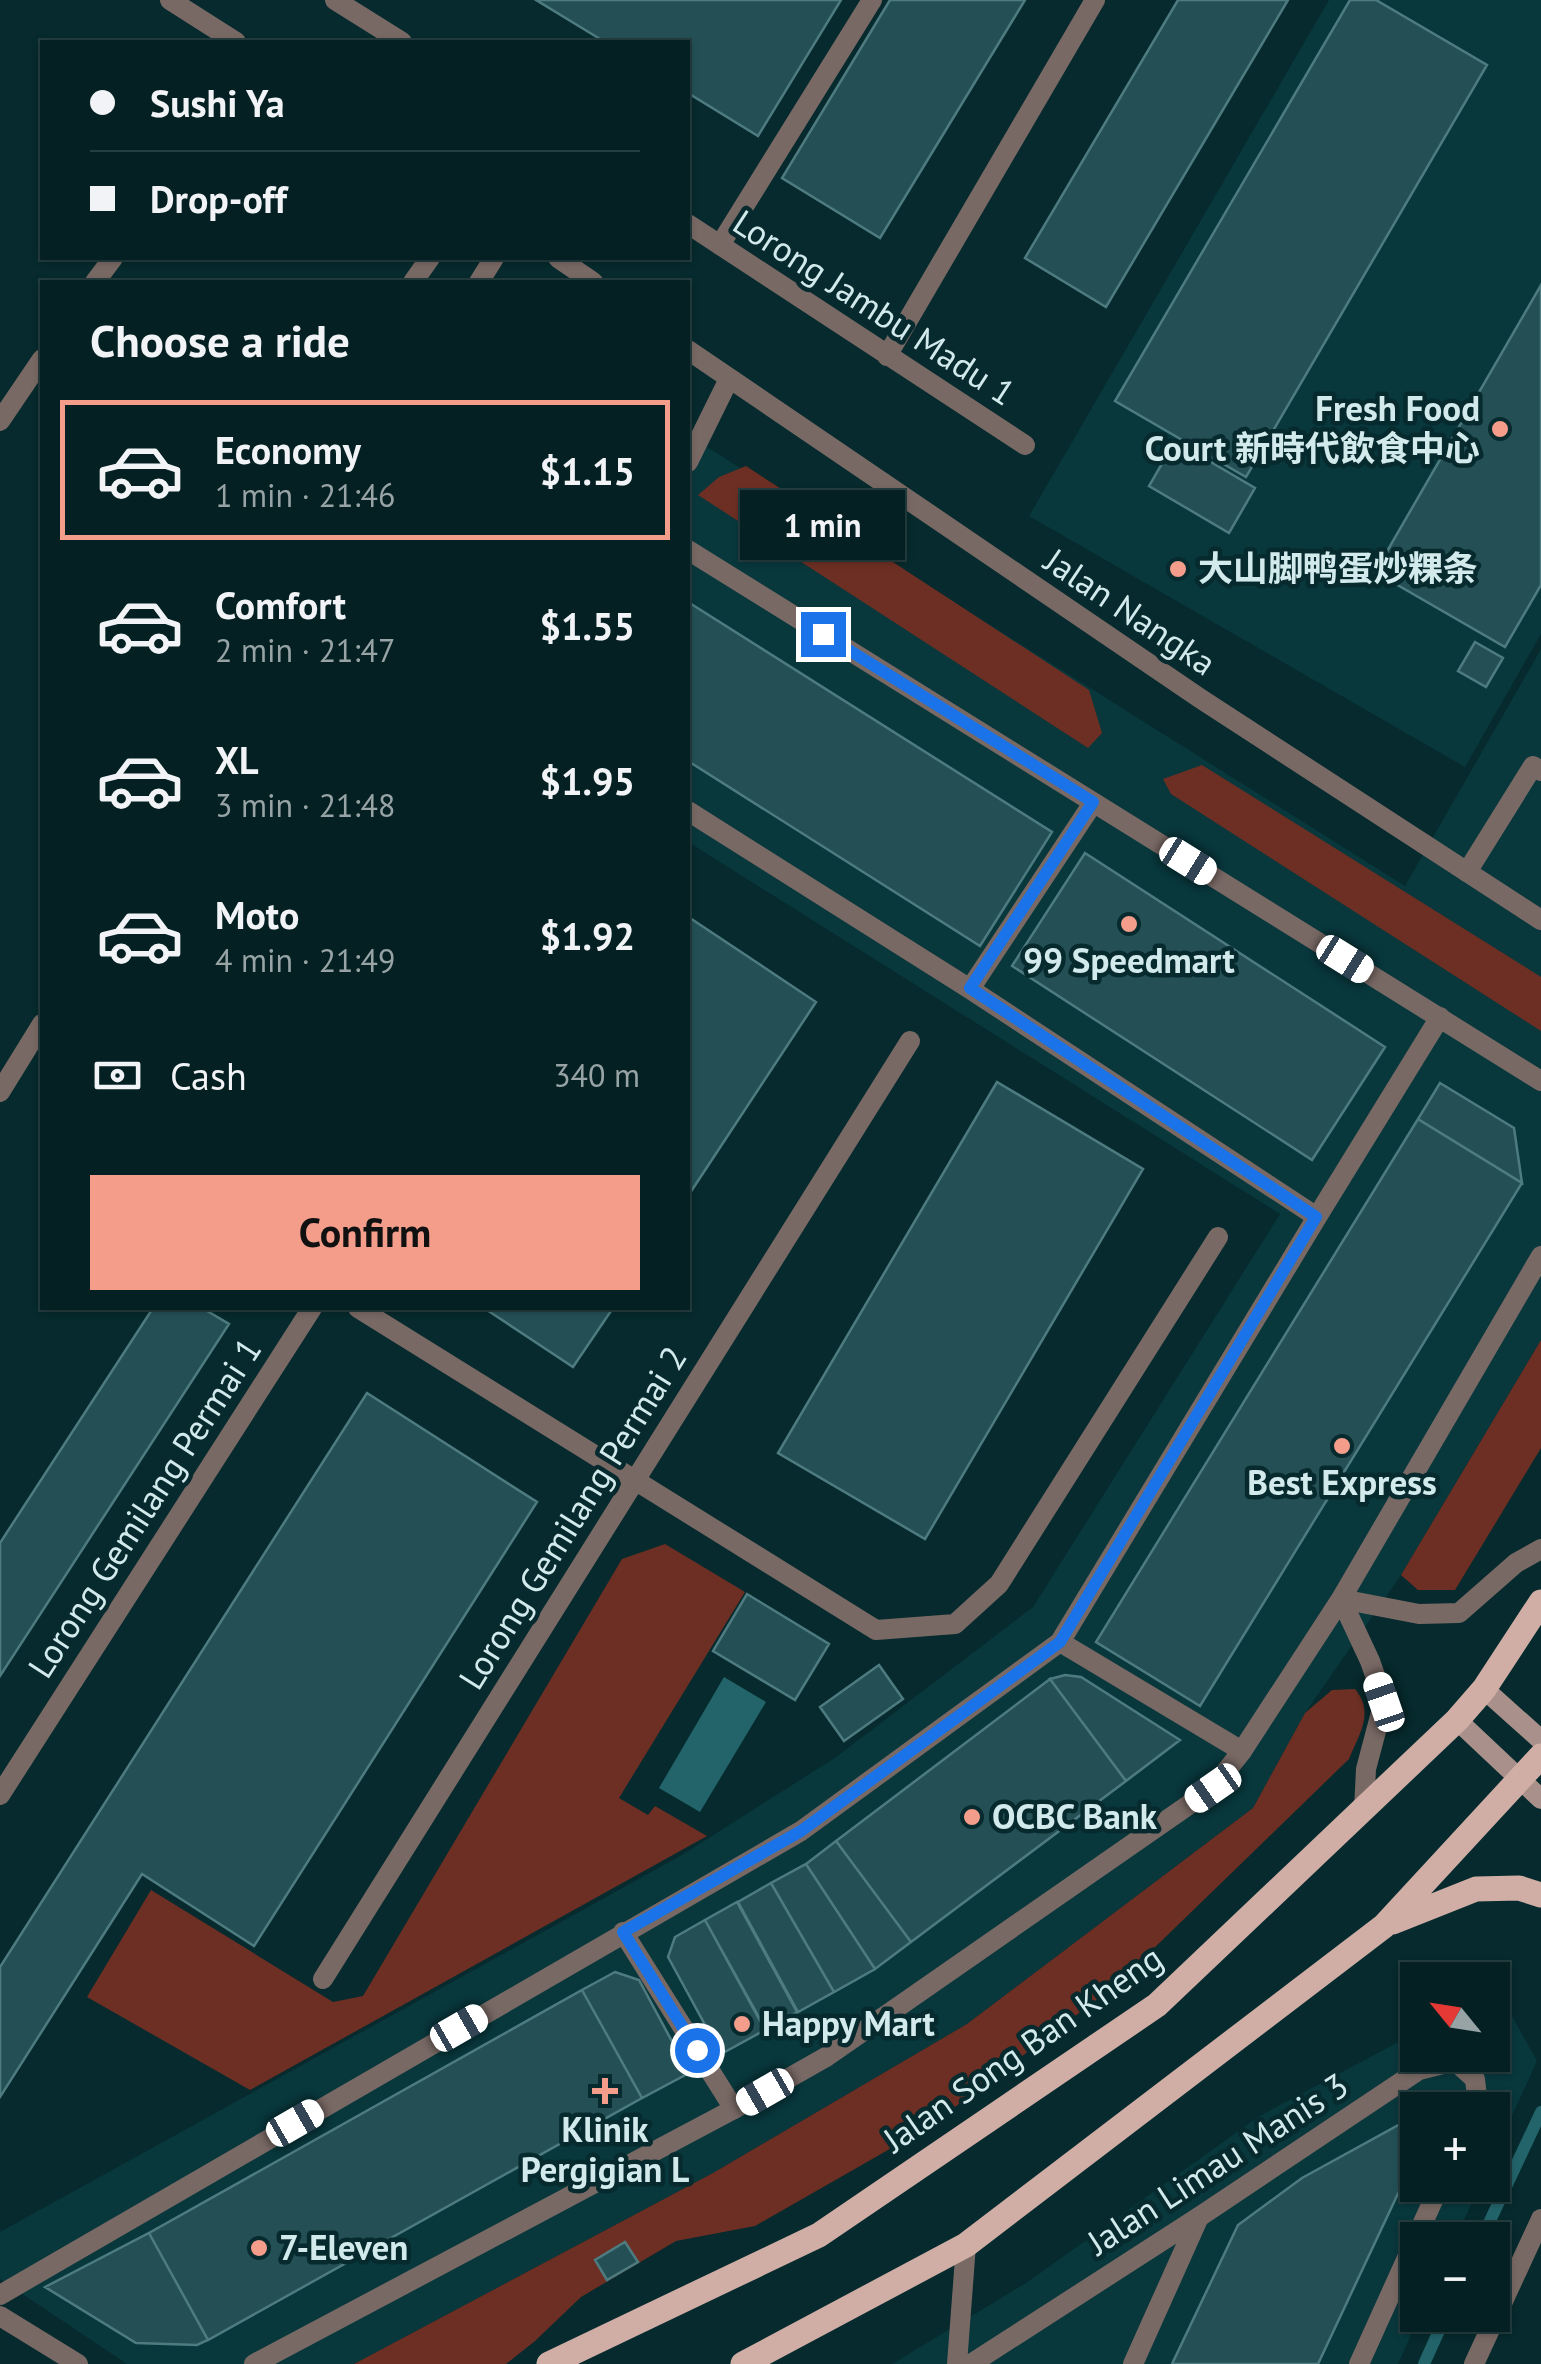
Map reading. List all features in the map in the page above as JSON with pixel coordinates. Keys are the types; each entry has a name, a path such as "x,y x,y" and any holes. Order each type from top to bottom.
{"main road":[{"name":"Jalan Song Ban Kheng","path":"549,2364 818,2235 1157,2005 1457,1720 1484,1689 1541,1602"},
{"path":"1484,1689 1541,1740"},
{"path":"1457,1720 1541,1799"},
{"path":"743,2364 966,2245 1384,1926 1541,1756"},
{"path":"1384,1926 1476,1889 1518,1888 1541,1895"}],"street":[{"path":"170,0 233,40"},
{"path":"335,0 399,40"},
{"path":"720,245 872,0"},
{"path":"886,356 1095,0"},
{"name":"Lorong Jambu Madu 1","path":"690,225 1025,446"},
{"path":"561,260 590,280"},
{"name":"Jalan Nangka","path":"690,351 1201,699 1541,920"},
{"path":"0,421 40,363"},
{"path":"690,458 728,379"},
{"path":"690,551 1541,1081"},
{"path":"1467,872 1533,766 1541,771"},
{"path":"970,988 1093,802"},
{"path":"690,812 970,988 1316,1217"},
{"path":"0,2295 801,1831 1060,1642 1440,1017"},
{"path":"0,1092 40,1027"},
{"name":"Lorong Gemilang Permai 2","path":"323,1979 910,1041"},
{"path":"361,1310 876,1630 954,1624 998,1584 1218,1237"},
{"path":"254,2364 826,2057 1213,1788 1242,1751 1341,1599 1541,1256"},
{"name":"Lorong Gemilang Permai 1","path":"0,1795 311,1310"},
{"path":"1341,1599 1420,1614 1460,1613 1516,1564 1541,1549"},
{"path":"1341,1599 1384,1702 1366,1770 1364,1810"},
{"path":"1060,1642 1242,1751"},
{"path":"623,1932 734,2109"},
{"name":"Jalan Limau Manis 3","path":"972,2364 1419,2070 1454,2061 1475,2079 1477,2092"},
{"path":"1359,2364 1432,2202"},
{"path":"1133,2364 1199,2217"},
{"path":"1474,2364 1541,2218"},
{"path":"956,2364 966,2245"},
{"path":"0,2316 77,2364"}],"shaded area":[{"path":"1329,0 1541,0 1541,634 1465,767 1029,516"},
{"path":"690,436 1405,886 1541,649 1541,1340 1401,1575 1305,1713 1253,1808 967,2024 713,2173 354,2364 127,2364 0,2279 0,2232 682,1855 836,1757 1033,1607 1280,1214 690,843"},
{"path":"746,466 1089,690 1102,733 1088,748 698,495 719,477"},
{"path":"1202,765 1541,977 1541,1031 1171,794 1163,779"},
{"path":"1541,1340 1541,1448 1455,1590 1418,1590 1401,1575"},
{"path":"665,1544 745,1592 619,1798 648,1815 655,1806 707,1836 250,2090 87,1997 151,1890 333,2002 363,1996 622,1559"},
{"path":"724,1677 766,1702 700,1812 659,1788"},
{"path":"1355,1689 1365,1715 1349,1759 1116,1985 930,2126 755,2226 676,2241 581,2297 506,2364 354,2364 713,2173 967,2024 1253,1808 1305,1713 1332,1690"},
{"path":"1510,2012 1537,2061 1510,2121 1510,2092 1400,2092 1400,2202 1472,2202 1463,2222 1400,2222 1400,2332 1412,2332 1398,2364 892,2364 1029,2281 1258,2117 1400,2041 1400,2072 1510,2072"}],"building":[{"path":"536,0 841,0 758,136 690,94 690,40 602,40"},
{"path":"890,0 1025,0 880,238 782,178"},
{"path":"1178,0 1288,0 1106,307 1025,258"},
{"path":"1350,0 1376,0 1487,65 1246,477 1115,401"},
{"name":"Fresh Food Court 新時代飲食中心","path":"1541,285 1541,585 1505,647 1375,572"},
{"path":"1175,441 1255,488 1229,533 1149,486"},
{"path":"690,603 1052,832 980,946 690,762"},
{"path":"1475,642 1503,658 1486,687 1458,671"},
{"path":"1085,853 1385,1047 1312,1160 1012,966"},
{"path":"690,918 816,1002 690,1193"},
{"path":"997,1082 1143,1169 925,1539 778,1453"},
{"path":"1440,1083 1514,1128 1522,1183 1418,1119"},
{"path":"1418,1119 1522,1183 1200,1706 1096,1642"},
{"path":"152,1310 205,1310 229,1324 0,1676 0,1543"},
{"path":"487,1310 612,1310 573,1367"},
{"path":"367,1393 537,1502 254,1946 142,1874 0,2097 0,1967"},
{"path":"747,1594 829,1644 795,1700 713,1651"},
{"path":"879,1665 903,1699 844,1741 820,1707"},
{"path":"1065,1675 1081,1677 1180,1740 1126,1781 1050,1679"},
{"name":"OCBC Bank","path":"1050,1679 1126,1781 911,1942 836,1841"},
{"path":"836,1841 911,1942 875,1969 806,1864"},
{"path":"806,1864 875,1969 834,1992 771,1883"},
{"path":"771,1883 834,1992 798,2012 738,1902"},
{"path":"737,1902 797,2012 766,2030 705,1920"},
{"path":"705,1920 765,2030 721,2054 668,1957 675,1937"},
{"path":"615,1972 639,1980 689,2073 642,2098 582,1990"},
{"path":"582,1990 642,2098 208,2340 149,2233"},
{"path":"1400,2124 1400,2189 1318,2364 1172,2364 1238,2225 1302,2178"},
{"path":"149,2233 208,2340 197,2345 136,2343 45,2287"},
{"path":"625,2242 638,2262 607,2280 595,2260"}],"waterway":[{"path":"1489,2222 1541,2112"},
{"path":"1424,2364 1438,2332"}],"place":[{"name":"Fresh Food Court 新時代飲食中心","path":"1500,429"},
{"name":"大山脚鸭蛋炒粿条","path":"1178,569"},
{"name":"99 Speedmart","path":"1129,924"},
{"name":"Best Express","path":"1342,1446"},
{"name":"OCBC Bank","path":"972,1817"},
{"name":"Happy Mart","path":"742,2024"},
{"name":"Klinik Pergigian L","path":"605,2091"},
{"name":"7-Eleven","path":"259,2248"}],"route":[{"path":"697,2050 623,1932 801,1831 1060,1642 1316,1217 970,988 1093,802 823,634"}]}
